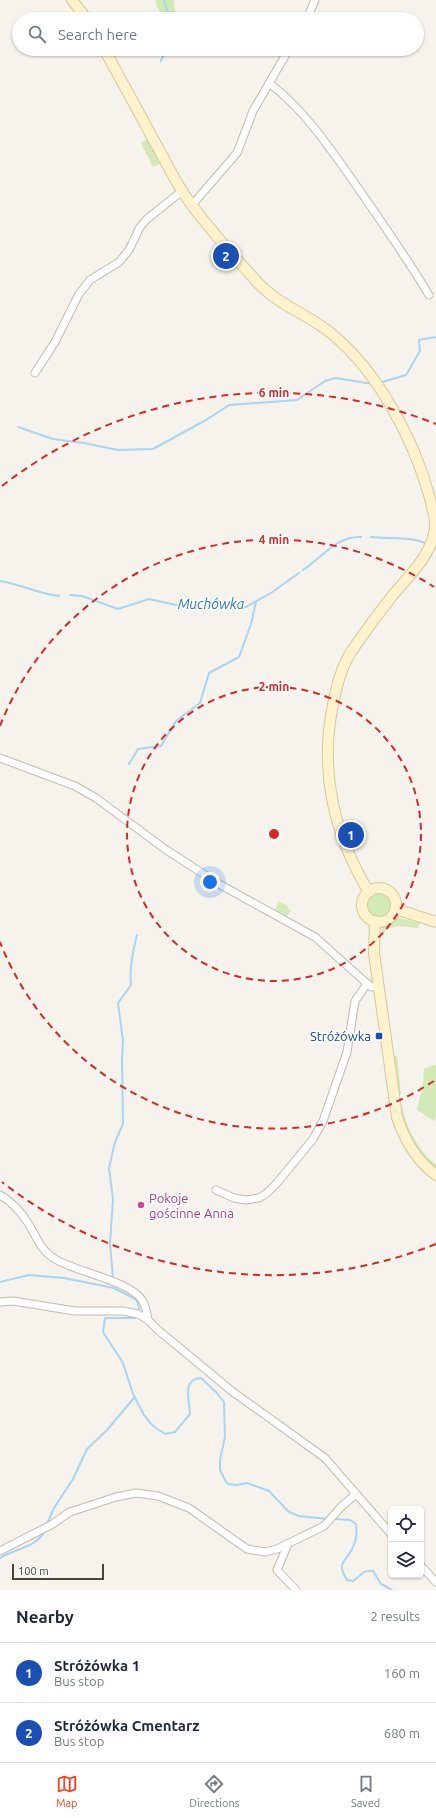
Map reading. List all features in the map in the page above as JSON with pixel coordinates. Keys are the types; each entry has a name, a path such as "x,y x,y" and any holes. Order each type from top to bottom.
{"main road":[{"path":"72,0 81,12"},
{"path":"108,56 182,191 192,205 259,284 272,296 330,332 352,352 376,384 394,412 422,473 434,513 436,527 430,546 414,570 366,630 347,660 337,684 329,723 326,762 332,800 350,856 369,892"},
{"path":"375,889 382,889 388,891 393,896 396,902 396,909 388,920 375,921 369,919 363,909 363,902 369,892 375,889"},
{"path":"396,909 436,922"},
{"path":"375,921 374,953 397,1117 402,1133 409,1147 422,1164 436,1175"}],"street":[{"path":"310,12 315,0"},
{"path":"192,205 237,153 253,111 285,56"},
{"path":"269,83 294,105 330,147 402,251 429,295"},
{"path":"34,373 55,342 79,294 86,284 119,262 129,250 140,228 147,219 182,191"},
{"path":"0,758 75,786 96,798 166,849 219,884 315,937 367,984 371,987 378,986"},
{"path":"216,1190 234,1198 246,1200 259,1198 278,1183 313,1139 323,1121 347,1052 355,1001 367,984"},
{"path":"0,1195 28,1222 44,1252 60,1262 122,1284 135,1292 142,1299 148,1320"},
{"path":"0,1302 13,1301 75,1311 123,1311 135,1314 148,1320 232,1392 325,1458 388,1531"},
{"path":"0,1551 48,1526 70,1512 116,1497 136,1493 173,1501 189,1508 247,1549 264,1552 288,1544 326,1525 341,1507 356,1494"},
{"path":"288,1544 277,1570 296,1590"},
{"path":"424,1569 436,1582"}],"green space":[{"path":"156,0 174,0 176,12 160,12 156,5"},
{"path":"147,139 160,164 153,167 141,143"},
{"path":"375,894 383,894 390,901 390,909 383,916 375,916 368,909 368,901"},
{"path":"279,901 288,906 287,908 291,910 287,916 275,910"},
{"path":"399,918 420,923 418,928 396,926 386,930 380,940 383,926"},
{"path":"393,1056 397,1056 401,1094 398,1092"},
{"path":"436,1064 436,1117 434,1121 417,1110 423,1084 424,1069"},
{"path":"400,1105 402,1105 406,1122 414,1138 424,1153 436,1165 436,1170 412,1141 405,1125"}],"waterway":[{"path":"164,0 168,12"},
{"path":"161,61 163,56"},
{"path":"379,383 406,375 420,351 419,340 436,337"},
{"path":"18,427 53,439 84,443 118,450 153,449 206,420 229,405 297,400 325,381 335,378 373,384"},
{"name":"Muchówka","path":"303,570 337,543 353,537 361,537"},
{"name":"Muchówka","path":"371,537 407,539 421,541 427,544"},
{"name":"Muchówka","path":"70,595 82,596 118,609 149,599 185,607 246,607 271,593 299,573"},
{"name":"Muchówka","path":"0,581 59,596"},
{"path":"129,764 138,749 161,746 176,721 200,703 209,673 239,657 251,624 256,602"},
{"path":"113,1279 110,1243 113,1199 109,1168 115,1142 123,1124 123,1041 118,1003 131,985 131,966 137,935"},
{"path":"0,1282 29,1275 64,1278 114,1288 137,1300 139,1308 135,1318 105,1318 103,1332 123,1363 133,1394 144,1415 153,1426 165,1434 175,1432 190,1414 188,1392 191,1382 195,1379 201,1378 224,1402 225,1437 220,1460 220,1470 228,1484 237,1485 247,1483 269,1491 289,1512 299,1516 328,1519"},
{"path":"47,1524 54,1508 73,1479 87,1449 107,1430 134,1398"},
{"path":"334,1519 350,1520 356,1524 354,1543 342,1566 342,1570 347,1580 353,1581 362,1573 373,1571 381,1584 392,1590"},
{"path":"0,1558 31,1544 42,1536 45,1530"}],"place":[{"name":"Stróżówka Cmentarz","path":"226,256"},
{"name":"Stróżówka 1","path":"351,835"},
{"name":"Stróżówka","path":"379,1036"},
{"name":"Pokoje gościnne Anna","path":"141,1205"}]}
